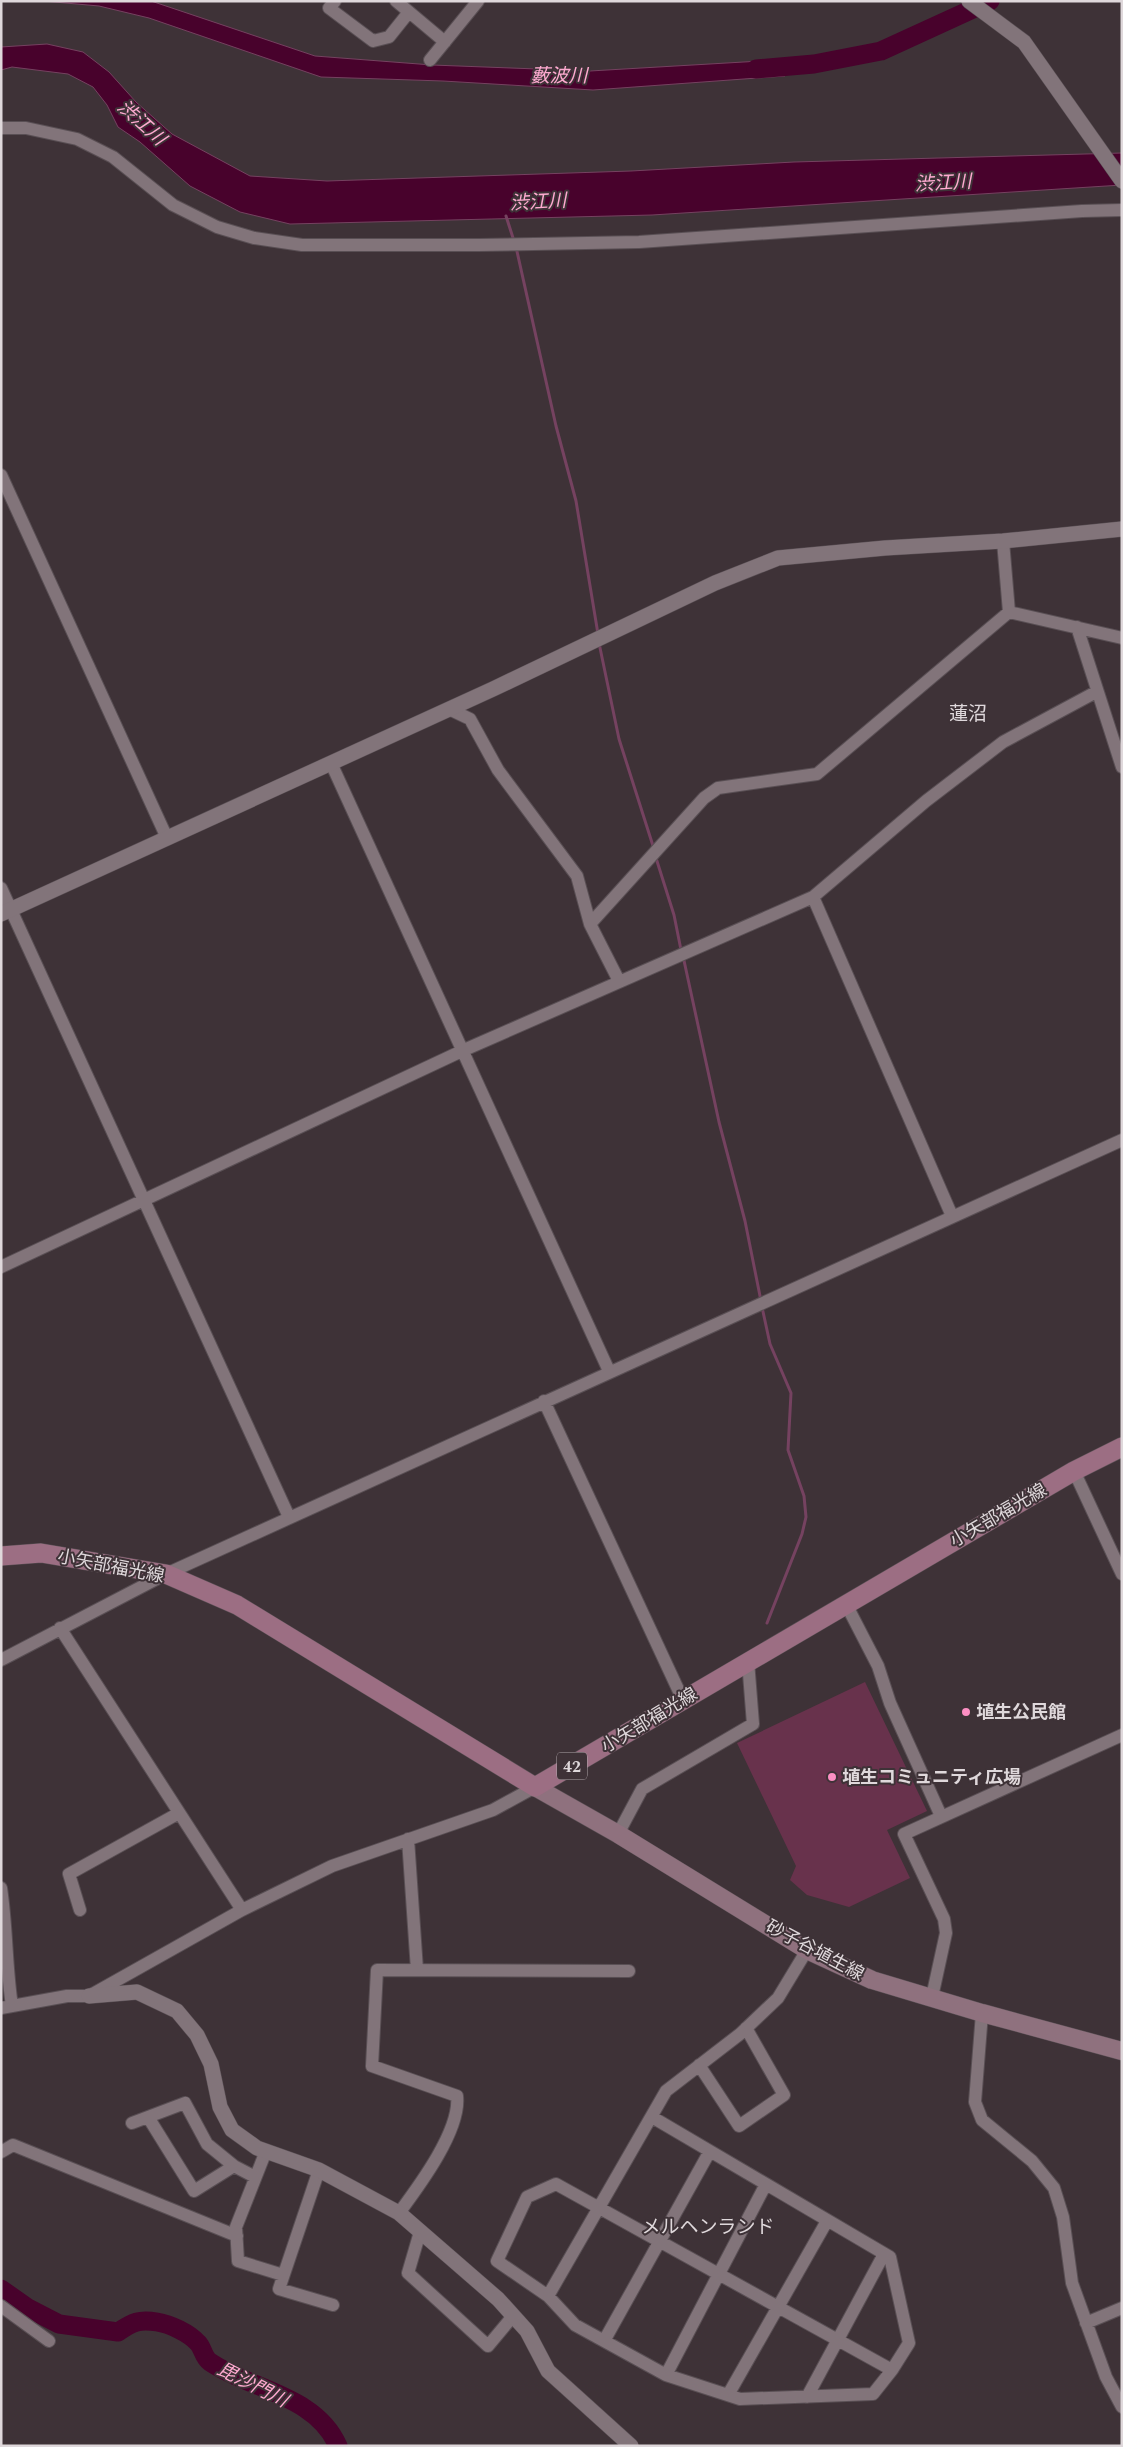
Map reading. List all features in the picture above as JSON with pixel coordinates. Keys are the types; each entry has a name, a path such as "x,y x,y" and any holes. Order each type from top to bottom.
{"main road":[{"name":"小矢部福光線","path":"1,1556 41,1553 166,1574 237,1605 535,1788 1074,1471 1122,1447"},
{"name":"砂子谷埴生線","path":"535,1788 618,1834 808,1950 872,1980 982,2013 1122,2051"}],"street":[{"path":"335,1 330,8 373,41 389,37 409,12"},
{"path":"396,1 445,42"},
{"path":"430,60 478,1"},
{"path":"969,1 1024,42 1122,181"},
{"path":"1,128 26,128 78,139 113,157 173,205 218,227 254,238 302,245 478,245 639,242 1082,211 1122,210"},
{"path":"1,474 166,838"},
{"path":"6,912 449,709 715,584 778,558 886,548 1003,541 1122,529"},
{"path":"1003,541 1009,612"},
{"path":"1009,612 1122,638"},
{"path":"590,924 704,798 718,788 817,774 1009,612"},
{"path":"1077,627 1096,692 1122,767"},
{"path":"1,1267 464,1050 813,896 926,801 1003,742 1096,692"},
{"path":"449,709 470,719 498,770 577,876 590,924 619,981"},
{"path":"331,763 464,1050 609,1371"},
{"path":"1,888 6,912 144,1201 289,1517"},
{"path":"813,896 952,1216"},
{"path":"1,1660 166,1574 609,1371 1122,1140"},
{"path":"544,1401 683,1700"},
{"path":"1074,1471 1122,1574"},
{"path":"846,1604 878,1666 890,1703 940,1816"},
{"path":"60,1628 242,1910"},
{"path":"618,1834 642,1788 753,1724 748,1661"},
{"path":"932,1997 946,1933 944,1919 904,1834 940,1816 1122,1735"},
{"path":"89,1996 242,1910 332,1866 493,1810 535,1788"},
{"path":"80,1910 69,1874 179,1813"},
{"path":"408,1839 417,1970"},
{"path":"1,1888 5,1916 7,2007 67,1996 137,1992 177,2011 197,2035 211,2064 220,2108 232,2130 257,2148 319,2170 399,2214 498,2299 527,2331 548,2371 631,2446"},
{"path":"548,2296 666,2091 746,2028 778,1998 808,1950"},
{"path":"399,2214 435,2163 458,2107 457,2096 372,2066 376,1970 628,1971"},
{"path":"982,2013 975,2102 982,2120 1032,2161 1054,2188 1063,2217 1072,2282 1106,2377 1122,2407"},
{"path":"699,2065 739,2126 784,2095 746,2028"},
{"path":"132,2123 185,2103 207,2144 234,2166 256,2177"},
{"path":"148,2117 194,2191 234,2166"},
{"path":"652,2117 890,2257 909,2343 892,2370 873,2394 740,2399 666,2375 575,2325 548,2296 497,2261 527,2197 556,2184 598,2209 892,2370"},
{"path":"1,2152 13,2146 237,2236"},
{"path":"266,2151 236,2227 238,2261 283,2275"},
{"path":"604,2341 710,2151"},
{"path":"319,2170 279,2289 333,2305"},
{"path":"666,2375 766,2184"},
{"path":"728,2395 827,2221"},
{"path":"420,2232 408,2273 488,2346 513,2316"},
{"path":"807,2397 884,2254"},
{"path":"1,2306 49,2341"},
{"path":"1086,2323 1122,2308"}],"shaded area":[{"name":"埴生コミュニティ広場","path":"865,1682 927,1811 887,1830 910,1878 849,1907 807,1895 790,1880 796,1866 737,1743"}],"water":[{"path":"43,1 151,1 315,56 432,65 590,71 778,60 785,76 593,90 443,81 321,77 149,18 99,6"},
{"name":"渋江川","path":"47,44 83,52 109,72 136,102 172,134 250,176 327,181 631,171 794,162 1122,153 1122,185 652,215 290,224 240,212 190,186 140,142 118,127 107,105 93,87 68,74 12,67 1,70 1,47"}],"waterway":[{"name":"藪波川","path":"756,69 814,64 881,51 990,1"},
{"name":"渋江川","path":"506,216 514,241"},
{"path":"516,247 556,426 576,501 598,634"},
{"path":"599,643 619,739 654,849"},
{"path":"656,858 674,915 681,950"},
{"path":"683,956 719,1122 745,1221 761,1301"},
{"path":"762,1307 770,1344 791,1393 788,1450 804,1496 806,1517 802,1534 767,1623"},
{"name":"毘沙門川","path":"1,2289 28,2308 59,2324 118,2332 141,2321 162,2323 173,2327 190,2336 201,2347 206,2358 226,2372 299,2404 328,2429 338,2446"}],"place":[{"name":"埴生公民館","path":"966,1712"},
{"name":"埴生コミュニティ広場","path":"832,1777"}],"district":[{"name":"蓮沼","path":"968,713"},
{"name":"メルヘンランド","path":"708,2226"}]}
